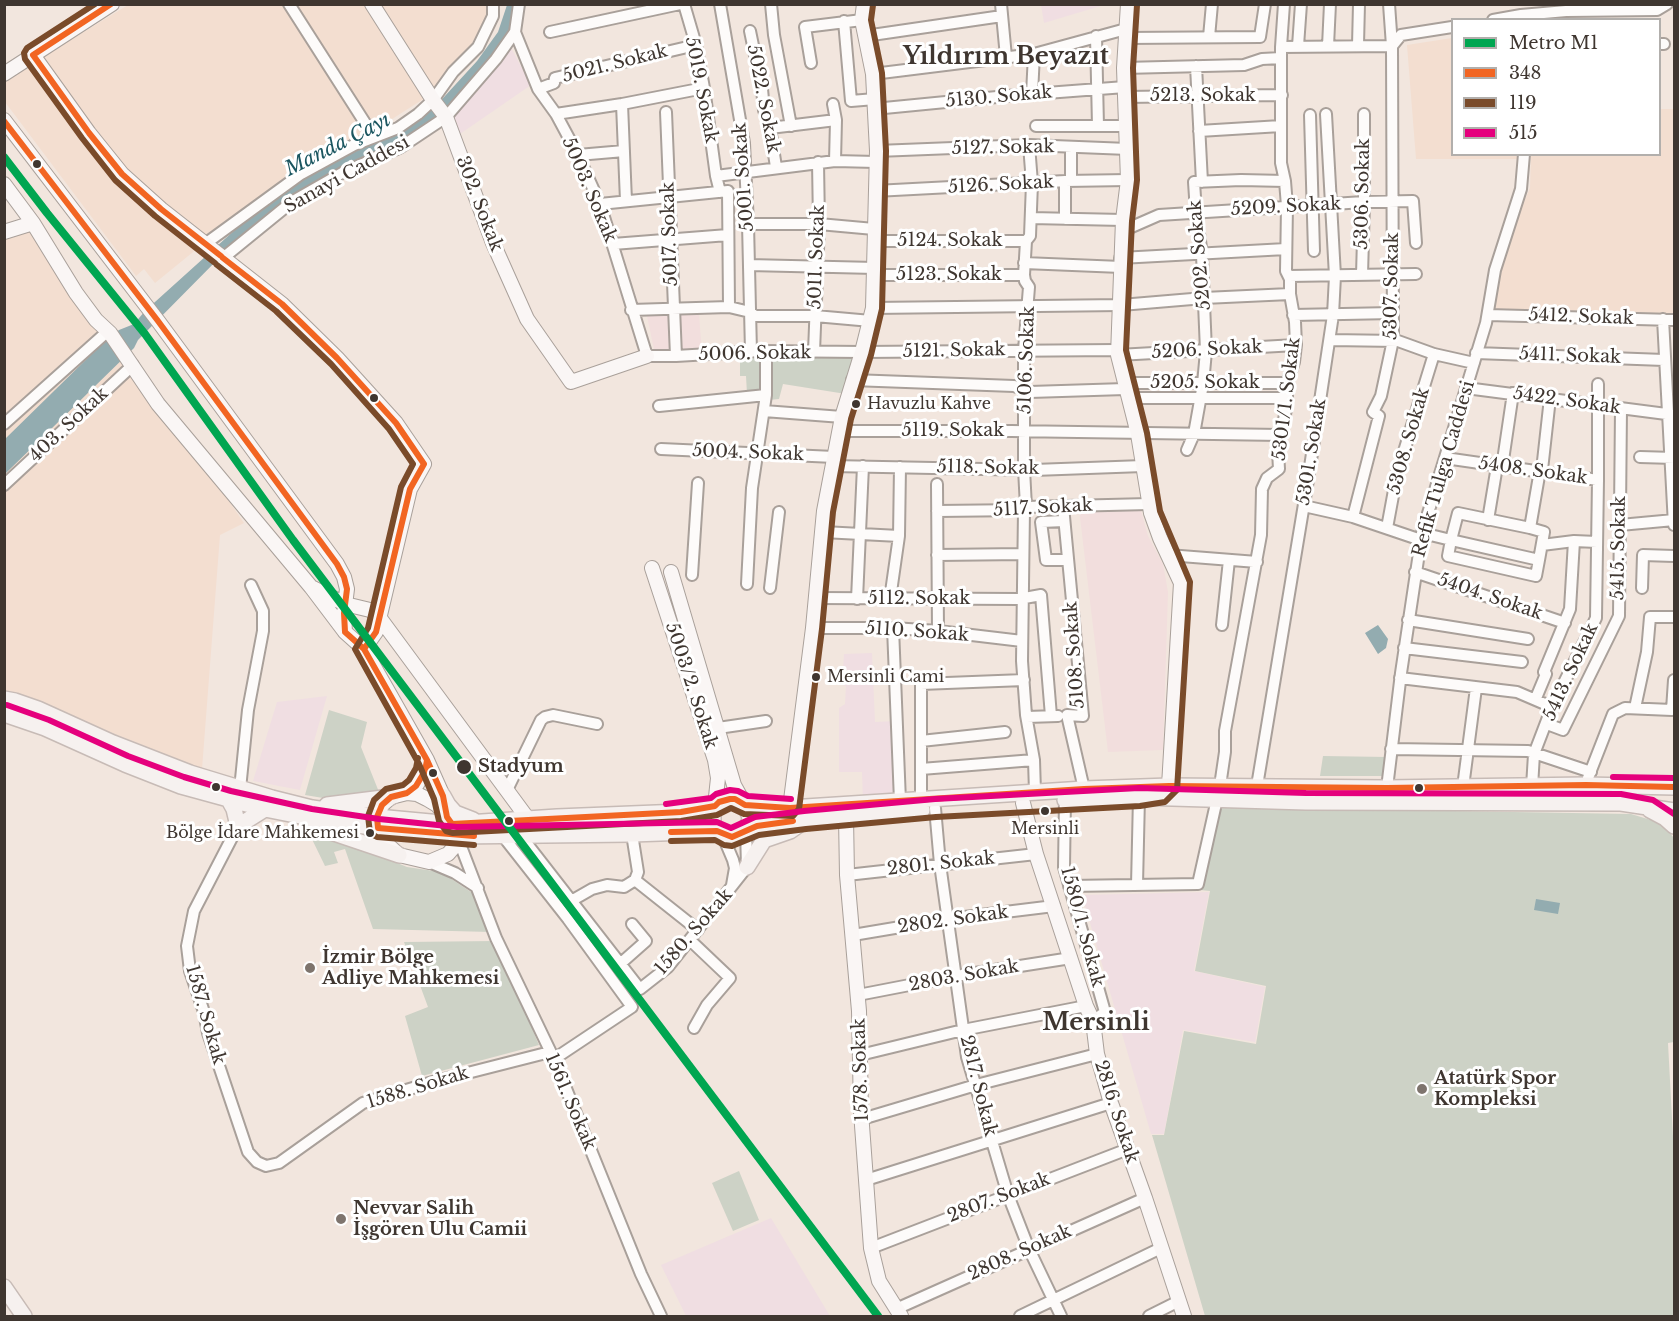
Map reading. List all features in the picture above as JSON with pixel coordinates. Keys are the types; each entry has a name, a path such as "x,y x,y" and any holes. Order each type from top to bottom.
{"main road":[{"path":"4,74 112,4"},
{"path":"372,4 433,100"},
{"path":"790,808 833,461 842,417 872,314 876,156 873,74 862,20 864,4"},
{"path":"1128,4 1124,68 1128,180 1122,227 1118,352 1138,434 1149,504 1156,529 1181,584 1169,786 1161,794 1139,797"},
{"path":"33,55 89,133 122,174 161,209 282,304 337,358 396,423 424,464 410,489 376,632 364,649"},
{"name":"302. Sokak","path":"433,100 446,117 493,243 527,319 572,382 647,356"},
{"path":"4,120 143,301 337,564 347,589 345,632"},
{"path":"4,184 33,223 76,293 96,320 109,332 158,404 316,589 345,632 364,649 427,760 448,805 455,813 479,822"},
{"path":"4,232 33,223"},
{"path":"316,589 332,588 338,578 337,564"},
{"name":"5003/2. Sokak","path":"652,568 713,733 734,785 745,805"},
{"name":"5003/2. Sokak","path":"671,572 713,733 718,778 716,806"},
{"path":"316,589 345,604 370,610 379,616 528,819"},
{"path":"4,699 38,709 113,743 189,772 265,809 399,855 429,862 448,854 455,846 443,796"},
{"path":"4,714 45,728 181,786 312,808 378,822"},
{"path":"407,793 422,778 427,760"},
{"path":"1029,797 757,826 732,837 717,831 712,819 719,802 730,799 735,799 745,805 790,808 921,800 1063,796 1139,797 1218,793 1257,786 1532,787 1588,779 1674,787"},
{"path":"1063,796 1084,789 1169,786 1306,802 1674,802"},
{"path":"312,808 407,793 417,794 437,805 452,826"},
{"path":"234,794 237,826 265,809 310,818 452,826 502,836 717,831"},
{"path":"391,797 381,805 378,822 384,841 399,855"},
{"name":"2816. Sokak","path":"1029,797 1036,854 1093,1021 1097,1054 1111,1103 1184,1317"},
{"path":"1621,803 1674,811"},
{"path":"1621,803 1650,809 1674,826"},
{"path":"745,805 750,817 746,829"},
{"path":"452,826 528,819 681,812 716,806"},
{"name":"1578. Sokak","path":"846,817 847,874 858,996 862,1119 871,1248 879,1281 898,1313"},
{"path":"747,867 764,840 790,831 805,820"},
{"path":"4,1287 24,1317"}],"street":[{"path":"289,4 374,137"},
{"path":"206,245 301,174 354,145 398,128 433,100 453,72 477,47 494,16 494,4"},
{"path":"446,117 496,59 515,32 519,4"},
{"path":"628,4 631,16"},
{"path":"550,32 682,4"},
{"name":"5019. Sokak","path":"682,4 696,45 716,176 720,192 728,191 728,235"},
{"name":"5001. Sokak","path":"720,4 744,143 750,265 751,352"},
{"path":"771,4 774,35 791,126"},
{"path":"1001,4 1006,57"},
{"path":"1209,37 1212,4"},
{"path":"873,74 1034,54 1096,36 1126,33 1260,37 1265,4"},
{"name":"5301/1. Sokak","path":"1137,885 1198,884 1218,793 1225,752 1225,731 1262,535 1262,489 1267,478 1279,469 1278,451 1287,398 1287,383 1294,362 1296,345 1289,276 1286,271 1287,207 1281,163 1281,53 1284,4"},
{"path":"1298,46 1301,4"},
{"path":"1328,46 1330,4"},
{"path":"1358,45 1359,4"},
{"name":"5307. Sokak","path":"1353,518 1379,416 1373,411 1381,396 1393,340 1394,201 1392,46 1389,4"},
{"path":"1501,18 1520,13 1566,8 1650,11 1667,4"},
{"path":"865,36 1002,16"},
{"path":"811,63 805,27 862,20"},
{"name":"5130. Sokak","path":"844,21 851,101 874,104 1098,89 1125,92"},
{"path":"1124,68 1244,65 1298,46 1392,46 1401,35 1451,27"},
{"name":"5022. Sokak","path":"750,31 776,166"},
{"name":"5003. Sokak","path":"515,32 538,89 556,114 600,204 647,356"},
{"path":"1096,36 1098,126"},
{"name":"5021. Sokak","path":"538,89 554,83 555,78 696,45"},
{"path":"1032,94 1034,54"},
{"name":"5202. Sokak","path":"1187,450 1194,434 1206,351 1202,255 1194,182 1202,182 1196,66"},
{"path":"556,114 704,88"},
{"name":"5213. Sokak","path":"1125,92 1282,95"},
{"path":"622,104 626,201"},
{"path":"832,104 836,120 835,160"},
{"name":"5017. Sokak","path":"666,112 676,356"},
{"name":"5301. Sokak","path":"1257,786 1334,315 1335,276 1326,114"},
{"name":"5306. Sokak","path":"1362,275 1364,114"},
{"path":"1310,115 1314,251"},
{"name":"Sanayi Caddesi","path":"222,257 293,201 342,173 401,147 446,117"},
{"path":"770,128 836,120"},
{"path":"1036,126 1127,126"},
{"path":"1199,131 1281,126"},
{"name":"5127. Sokak","path":"716,176 776,166 835,160 1029,145 1128,149"},
{"name":"5106. Sokak","path":"1029,145 1032,183 1030,237 1026,242 1024,263 1025,281 1029,287 1029,305 1024,350 1022,597 1024,680 1034,760 1029,797"},
{"path":"1065,219 1071,147"},
{"path":"578,155 624,151"},
{"name":"Refik Tulga Caddesi","path":"1387,788 1404,648 1421,537 1488,315 1496,270 1521,189 1524,156"},
{"name":"5011. Sokak","path":"814,352 819,224 818,162"},
{"name":"5126. Sokak","path":"875,191 1128,180"},
{"path":"1202,182 1285,181"},
{"path":"600,204 720,192"},
{"path":"1394,201 1413,201 1416,243"},
{"name":"5209. Sokak","path":"1122,227 1127,229 1159,214 1394,201"},
{"path":"1031,218 1065,219 1122,227"},
{"name":"5124. Sokak","path":"748,224 819,224 875,235 1026,242"},
{"path":"613,244 728,235 729,307"},
{"name":"5123. Sokak","path":"1024,263 1121,262 1286,249"},
{"name":"5123. Sokak","path":"750,265 1024,275"},
{"path":"1289,276 1416,274"},
{"path":"631,310 729,307 750,312 754,316 815,316 1029,305 1120,305 1290,294"},
{"path":"1293,315 1393,313"},
{"name":"5412. Sokak","path":"1488,315 1674,320"},
{"path":"1620,525 1674,522 1671,415 1664,360 1662,319"},
{"path":"4,424 109,332"},
{"name":"5411. Sokak","path":"1330,340 1393,340 1434,354 1475,358 1664,360"},
{"name":"5206. Sokak","path":"1118,352 1206,351 1296,345"},
{"name":"5121. Sokak","path":"862,352 1024,350 1118,352"},
{"path":"747,584 752,488 766,395 765,351"},
{"name":"5006. Sokak","path":"647,356 765,351 862,352"},
{"name":"5308. Sokak","path":"1387,528 1397,474 1434,354"},
{"name":"403. Sokak","path":"4,485 130,361"},
{"path":"852,381 1014,386 1030,392 1126,390 1200,399 1287,398"},
{"name":"5205. Sokak","path":"1126,390 1203,384 1287,383"},
{"name":"5408. Sokak","path":"1445,458 1598,480 1598,384"},
{"name":"5422. Sokak","path":"1466,388 1671,415"},
{"path":"1488,520 1513,393"},
{"path":"659,406 766,395"},
{"path":"1530,528 1541,473 1550,398"},
{"name":"5415. Sokak","path":"1547,724 1563,730 1619,616 1621,409"},
{"path":"764,411 842,417"},
{"name":"5119. Sokak","path":"840,432 1281,435"},
{"name":"5004. Sokak","path":"661,449 833,461"},
{"path":"1640,458 1673,458"},
{"name":"5118. Sokak","path":"833,461 863,466 900,467 1024,469 1143,466"},
{"path":"857,599 863,466"},
{"path":"890,599 899,536 900,467"},
{"name":"5413. Sokak","path":"1532,787 1534,754 1552,707 1596,618 1598,480"},
{"path":"692,575 698,483"},
{"path":"937,484 938,631"},
{"name":"5117. Sokak","path":"937,511 1149,504"},
{"name":"5108. Sokak","path":"1063,506 1083,716 1067,716 1084,789"},
{"path":"1304,506 1421,537 1451,540 1539,560"},
{"path":"770,588 779,512"},
{"path":"1458,513 1488,520 1544,532 1536,576 1448,556 1458,513"},
{"path":"1064,521 1041,522 1046,560 1068,560"},
{"path":"823,532 899,536"},
{"path":"1542,545 1574,541 1597,542"},
{"path":"1536,698 1546,674 1544,672 1570,609 1574,541"},
{"path":"937,555 1023,554"},
{"path":"1168,555 1257,562"},
{"path":"1642,588 1643,555 1674,556"},
{"path":"1222,625 1228,560"},
{"name":"5404. Sokak","path":"1415,572 1565,623"},
{"path":"234,794 263,631 263,611 251,585"},
{"path":"1022,597 1041,595 1051,716"},
{"name":"5112. Sokak","path":"816,598 1022,597"},
{"path":"1635,708 1647,652 1650,617 1674,617"},
{"path":"1408,620 1528,639"},
{"name":"5110. Sokak","path":"813,628 893,628 1022,641"},
{"path":"893,628 900,801"},
{"path":"1404,648 1522,662"},
{"path":"1400,678 1517,692 1536,698 1538,702 1552,707"},
{"path":"921,800 921,684 1024,680"},
{"path":"1391,749 1528,751 1588,779 1613,714 1625,708 1672,710 1674,680"},
{"path":"1463,787 1476,688"},
{"path":"507,790 541,720 553,715 597,724"},
{"path":"1027,717 1067,716"},
{"path":"713,733 766,722"},
{"path":"921,741 1005,732"},
{"path":"921,769 1034,760"},
{"name":"1580/1. Sokak","path":"1063,796 1064,867 1105,1012 1093,1021"},
{"path":"1069,886 1137,885 1139,797"},
{"name":"2817. Sokak","path":"935,808 940,864 967,1057 1008,1195 1029,1249 1061,1317"},
{"name":"1587. Sokak","path":"237,826 191,920 188,945 190,971 248,1152 257,1162 266,1166"},
{"name":"1561. Sokak","path":"452,826 496,938 552,1056 641,1274 661,1317"},
{"path":"746,829 747,867"},
{"path":"717,831 725,841 735,868 731,889"},
{"path":"571,901 592,889 607,885 624,887 635,880 638,872 632,834"},
{"name":"1588. Sokak","path":"266,1166 279,1162 363,1103 436,1081 552,1056 632,1007 568,919 502,836"},
{"name":"1580. Sokak","path":"520,836 640,989 668,967 747,867"},
{"name":"2801. Sokak","path":"847,874 1036,854"},
{"path":"429,862 455,873 478,888"},
{"path":"635,880 698,930"},
{"name":"2802. Sokak","path":"853,935 948,919 1054,906"},
{"path":"620,964 646,941 632,924"},
{"path":"690,940 730,978 707,1005 694,1028"},
{"name":"2803. Sokak","path":"858,996 956,976 1071,958"},
{"path":"860,1055 963,1030 1086,1006"},
{"path":"862,1119 976,1085 1097,1054"},
{"path":"866,1180 1111,1103"},
{"name":"2807. Sokak","path":"871,1248 1128,1149"},
{"name":"2808. Sokak","path":"898,1313 1029,1249 1145,1198"},
{"path":"1020,1317 1161,1248"},
{"path":"1149,1317 1179,1301"}],"shaded area":[{"path":"1041,4 1104,5 1044,23"},
{"path":"128,5 495,5 488,33 436,91 367,135 290,173 155,283 144,269 136,276 5,102 5,80"},
{"path":"1451,38 1451,156 1517,156 1517,159 1416,159 1407,45"},
{"path":"510,46 531,85 460,134 451,115"},
{"path":"1661,109 1674,109 1674,318 1490,316 1502,250 1530,188 1531,156 1661,156"},
{"path":"42,230 244,523 220,535 202,769 10,692 5,692 5,236"},
{"path":"699,314 702,354 655,354 647,316"},
{"path":"740,357 857,358 846,394 783,384 779,399 769,400 747,394 746,376 740,376"},
{"path":"1140,507 1148,536 1163,564 1168,592 1163,750 1108,752 1079,509"},
{"path":"872,653 875,722 896,721 898,798 863,800 862,772 839,772 839,708 845,704 846,686 842,685 844,654"},
{"path":"327,696 300,790 253,781 277,702"},
{"path":"329,710 367,722 361,747 379,792 335,800 305,795"},
{"path":"1323,756 1388,757 1385,776 1320,776"},
{"name":"Atatürk Spor Kompleksi","path":"1219,807 1631,814 1661,823 1674,838 1674,1042 1668,1043 1673,1137 1674,1316 1205,1316 1152,1135 1164,1135 1184,1031 1256,1044 1266,986 1195,971 1210,891 1200,890"},
{"path":"308,831 407,867 441,872 474,894 491,932 373,929 345,849 334,852 338,863 325,866"},
{"path":"1209,892 1194,971 1265,987 1255,1042 1183,1030 1164,1134 1151,1134 1082,895"},
{"path":"495,941 539,1045 422,1076 405,1016 428,1007 404,942"},
{"path":"739,1171 759,1220 733,1231 712,1183"},
{"path":"771,1218 830,1316 686,1316 661,1265"}],"water":[{"path":"507,5 517,5 504,44 451,107 402,144 309,188 266,216 228,249 138,340 134,348 5,474 5,439 106,340 119,330 134,324 145,311 257,210 308,174 403,129 427,113 477,61 498,32"},
{"path":"1378,625 1388,639 1386,648 1378,654 1365,633"},
{"path":"1536,899 1560,903 1558,914 1534,910"}],"metro line":[{"name":"M1","path":"4,157 145,334 293,540 878,1316"}],"transit line":[{"name":"119","path":"95,4 27,48 24,53 25,59 115,180 155,216 215,263"},
{"name":"348","path":"111,4 33,55 89,133 122,174 161,209 221,256"},
{"name":"119","path":"217,265 276,311 331,364 389,429 413,464 401,487 368,628 355,649 419,764 434,799 439,821 446,831 453,833 681,821 717,815 731,808 744,814 793,816 799,809 822,629 833,512 851,419 871,355 882,309 886,151 882,73 871,20 873,5"},
{"name":"119","path":"671,841 715,840 732,846 759,835 806,829 936,817 1140,806 1165,802 1177,790 1190,582 1160,511 1147,433 1126,350 1132,221 1137,180 1133,68 1137,5"},
{"name":"348","path":"4,121 158,321 337,564 347,589 344,613 345,632 364,649 427,760 443,796 447,817 452,824 681,812 715,806 719,802 730,799 735,799 745,805 790,808 1084,789 1169,786 1387,788 1586,785 1674,787"},
{"name":"348","path":"223,258 282,304 337,358 396,423 424,464 410,489 376,632 364,649"},
{"name":"515","path":"7,705 49,720 128,756 184,777 231,791 312,809 457,827 717,822 731,828 755,817 804,811 935,799 1139,788 1306,793 1621,794 1653,800 1674,814"},
{"name":"119","path":"418,758 416,768 409,780 403,785 386,789 374,800 368,816 370,833 377,837 474,845"},
{"name":"348","path":"427,760 425,771 416,786 407,793 391,797 382,805 377,817 378,828 474,836"},
{"name":"515","path":"1613,777 1674,778"},
{"name":"515","path":"666,804 711,798 730,790 748,796 791,799"},
{"name":"348","path":"671,832 717,831 732,837 757,826 793,821"}],"place":[{"name":"Havuzlu Kahve","path":"856,404"},
{"name":"Mersinli Cami","path":"816,677"},
{"name":"Stadyum","path":"464,767"},
{"name":"Mersinli","path":"1045,811"},
{"name":"Bölge İdare Mahkemesi","path":"370,833"},
{"name":"İzmir Bölge Adliye Mahkemesi","path":"310,968"},
{"name":"Atatürk Spor Kompleksi","path":"1422,1089"},
{"name":"Nevvar Salih İşgören Ulu Camii","path":"341,1219"}],"district":[{"name":"Yıldırım Beyazıt","path":"1006,57"},
{"name":"Mersinli","path":"1096,1023"}],"water label":[{"name":"Manda Çayı","path":"338,145"}]}
